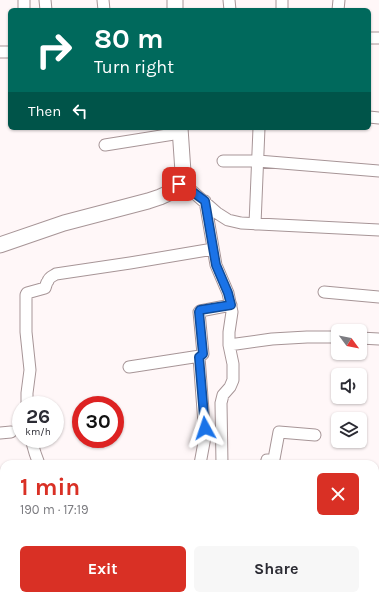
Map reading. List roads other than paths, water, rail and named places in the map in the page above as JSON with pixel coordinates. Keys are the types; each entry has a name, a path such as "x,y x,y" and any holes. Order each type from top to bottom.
{"street":[{"path":"0,245 64,223 160,197 171,192 179,184 183,172 180,130 105,144"},
{"path":"255,224 259,130"},
{"path":"223,161 258,161 379,171"},
{"path":"179,184 193,192 217,213 228,220 241,223 379,230"},
{"path":"205,201 216,265 228,293 232,312 229,345 234,373 230,387 223,395 221,403 222,460"},
{"path":"27,396 30,370 26,332 27,292 45,288 50,277 56,274 213,249"},
{"path":"324,292 379,297"},
{"path":"201,460 205,437 200,356 203,354 199,312 200,310 231,305"},
{"path":"229,345 272,339 331,337"},
{"path":"367,338 379,339"},
{"path":"129,367 200,356"},
{"path":"273,460 279,432 315,435"},
{"path":"34,448 38,460"}]}
